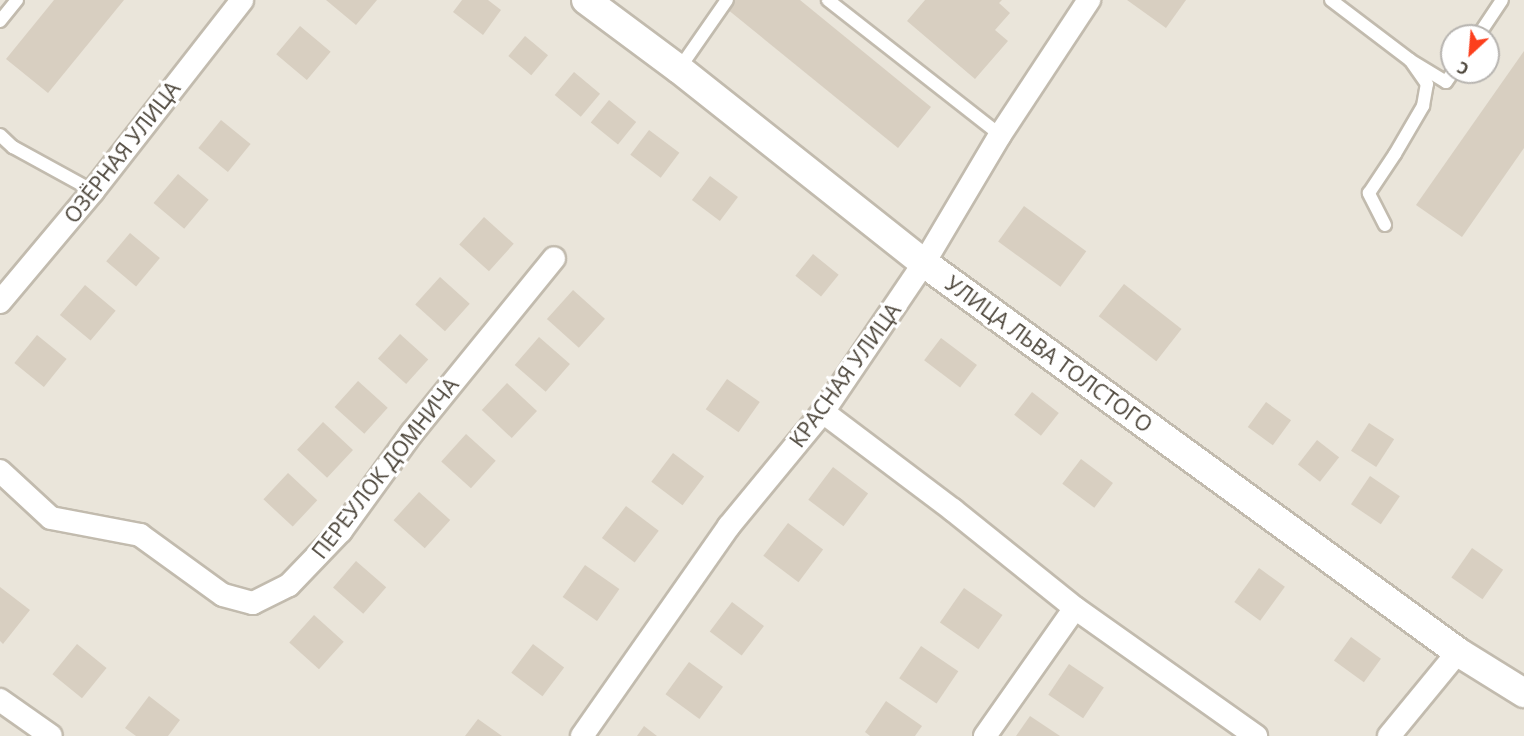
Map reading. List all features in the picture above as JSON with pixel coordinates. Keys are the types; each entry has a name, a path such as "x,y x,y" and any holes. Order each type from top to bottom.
{"street":[{"name":"ОЗЁРНАЯ УЛИЦА","path":"0,302 93,191 242,0"},
{"name":"УЛИЦА ЛЬВА ТОЛСТОГО","path":"586,0 679,69 924,263 1458,652 1524,693"},
{"name":"КРАСНАЯ УЛИЦА","path":"582,736 729,526 823,412 924,263 1083,2"},
{"name":"ПЕРЕУЛОК ДОМНИЧА","path":"0,471 51,518 140,535 223,595 253,603 289,585 341,531 412,433 554,258"},
{"path":"823,412 953,510 1075,608 1257,736"},
{"path":"985,736 1075,608"},
{"path":"1389,736 1458,652"},
{"path":"0,700 51,736"}],"lane":[{"path":"0,21 17,0"},
{"path":"679,69 727,0"},
{"path":"828,0 1000,135"},
{"path":"1330,0 1410,60 1440,78"},
{"path":"1486,24 1502,0"},
{"path":"1385,225 1369,193 1423,106 1427,84 1410,60"},
{"path":"0,135 13,147 93,191"}],"shaded area":[{"path":"0,0 1524,0 1524,736 0,736"}],"building":[{"path":"54,0 124,0 48,93 6,59"},
{"path":"326,0 377,0 356,25"},
{"path":"462,0 488,0 501,10 483,35 453,12"},
{"path":"734,0 800,0 931,107 898,148 727,9"},
{"path":"925,0 1002,0 999,3 1010,13 995,30 1008,41 975,79 907,21"},
{"path":"1127,0 1186,0 1166,28"},
{"path":"300,26 331,52 307,80 276,54"},
{"path":"525,36 548,55 531,75 508,56"},
{"path":"1524,51 1524,148 1462,237 1416,205"},
{"path":"574,72 600,94 581,117 555,95"},
{"path":"609,100 636,122 618,145 591,123"},
{"path":"221,120 251,144 228,172 198,148"},
{"path":"649,130 679,153 661,178 630,155"},
{"path":"178,174 209,200 184,229 154,203"},
{"path":"710,176 738,197 720,221 692,200"},
{"path":"1024,206 1086,251 1060,287 998,242"},
{"path":"484,217 514,244 489,271 459,244"},
{"path":"130,233 160,258 136,286 106,261"},
{"path":"813,254 839,275 821,297 795,276"},
{"path":"440,277 470,304 445,331 415,304"},
{"path":"1124,284 1182,329 1156,361 1099,316"},
{"path":"85,285 116,311 91,341 60,315"},
{"path":"573,290 605,319 579,348 547,319"},
{"path":"400,334 428,359 406,384 378,359"},
{"path":"37,335 67,359 44,387 14,363"},
{"path":"539,337 570,364 546,392 515,365"},
{"path":"941,338 977,365 960,387 924,360"},
{"path":"727,379 760,402 739,432 706,409"},
{"path":"358,381 388,408 364,434 335,407"},
{"path":"507,383 537,411 512,438 482,410"},
{"path":"1032,392 1059,413 1041,436 1014,415"},
{"path":"1266,402 1291,420 1273,445 1248,427"},
{"path":"323,422 353,450 327,478 297,450"},
{"path":"1369,423 1394,439 1376,467 1351,451"},
{"path":"466,434 496,461 471,488 441,461"},
{"path":"1317,440 1339,457 1320,482 1298,464"},
{"path":"673,453 704,476 682,505 651,482"},
{"path":"1081,459 1113,483 1094,508 1062,484"},
{"path":"833,467 868,493 843,526 808,500"},
{"path":"288,473 317,500 293,527 263,499"},
{"path":"1370,476 1400,496 1381,524 1351,504"},
{"path":"419,492 450,520 425,548 394,520"},
{"path":"626,506 659,531 635,563 602,538"},
{"path":"788,523 823,549 798,582 763,556"},
{"path":"1472,548 1503,570 1482,599 1451,577"},
{"path":"356,561 386,587 363,614 333,587"},
{"path":"585,565 619,589 597,621 563,597"},
{"path":"1259,568 1285,587 1260,621 1234,602"},
{"path":"0,587 30,610 3,644 0,641"},
{"path":"964,588 1003,615 978,649 940,622"},
{"path":"732,602 764,626 742,656 710,632"},
{"path":"314,615 344,642 319,669 289,642"},
{"path":"1351,637 1381,659 1364,682 1334,660"},
{"path":"77,644 107,668 82,698 52,674"},
{"path":"533,644 564,667 542,696 511,673"},
{"path":"921,646 958,671 936,703 899,678"},
{"path":"689,662 723,687 699,719 665,694"},
{"path":"1069,664 1104,687 1083,718 1048,695"},
{"path":"149,696 180,720 168,736 136,736 125,728"},
{"path":"886,701 922,726 915,736 870,736 865,732"},
{"path":"1030,716 1060,736 1016,736"},
{"path":"478,719 502,736 465,736"},
{"path":"644,726 657,736 637,736"}]}
